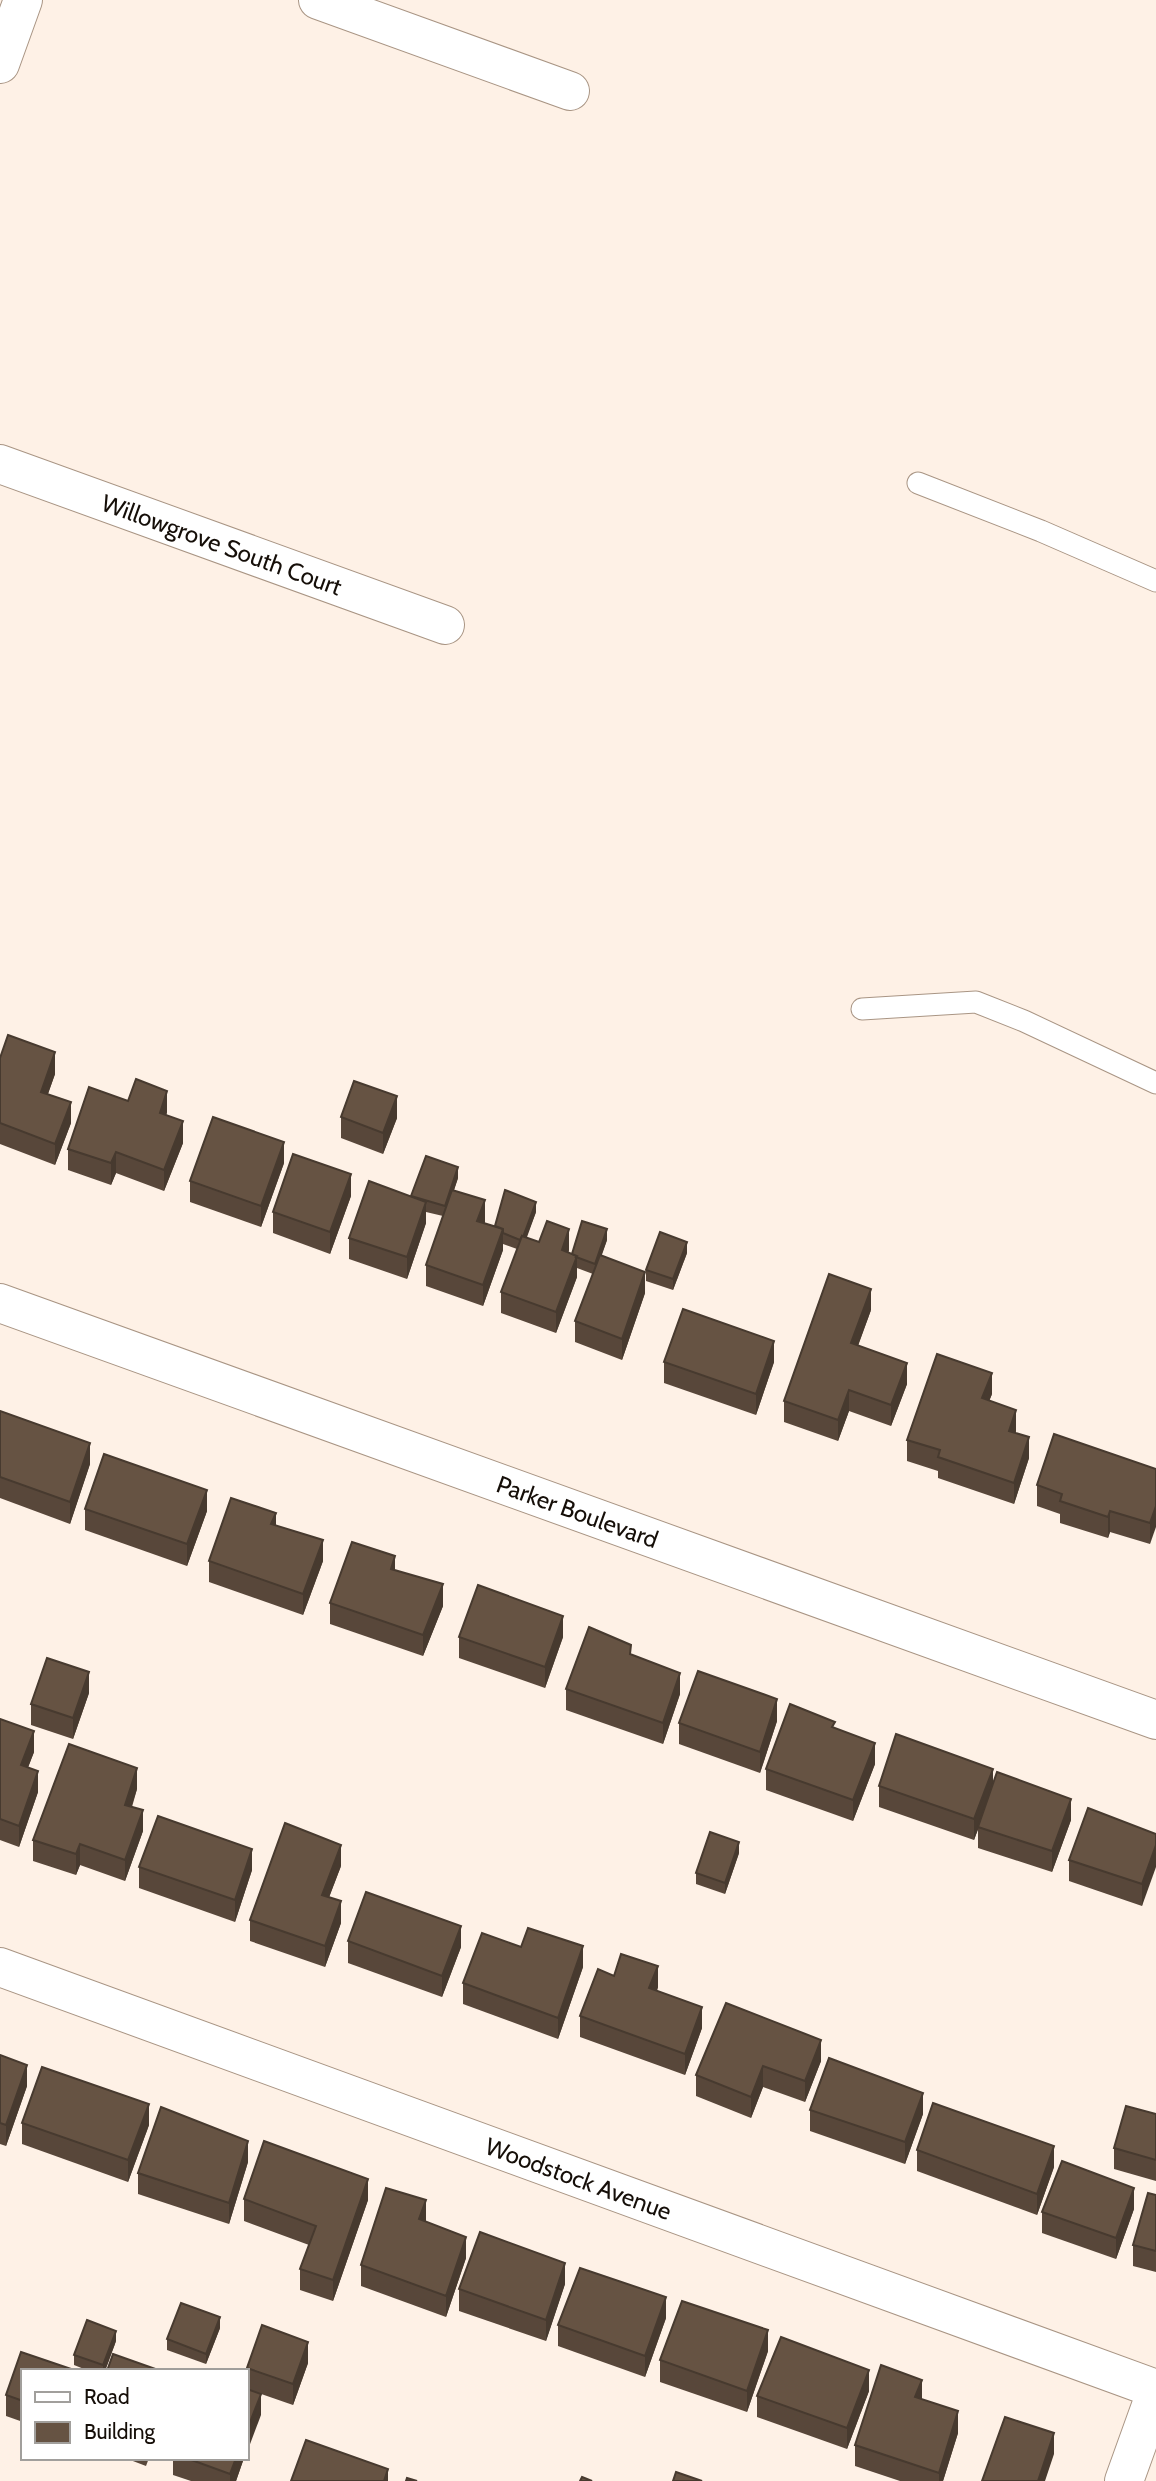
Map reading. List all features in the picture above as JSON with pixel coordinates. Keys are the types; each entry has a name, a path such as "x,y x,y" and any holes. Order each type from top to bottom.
{"street":[{"path":"0,64 23,0"},
{"path":"318,0 570,91"},
{"name":"Willowgrove South Court","path":"0,464 445,625"},
{"name":"Parker Boulevard","path":"0,1303 1156,1720"},
{"name":"Woodstock Avenue","path":"0,1967 1156,2391"},
{"path":"1124,2481 1156,2391"}],"lane":[{"path":"918,483 1041,531 1156,581"},
{"path":"862,1009 976,1002 1024,1021 1156,1083"}],"building":[{"path":"8,1035 55,1052 41,1092 71,1102 55,1144 0,1123 0,1058"},
{"path":"136,1079 167,1091 160,1113 183,1121 164,1170 116,1152 111,1163 68,1149 89,1087 128,1101"},
{"path":"354,1081 397,1096 383,1133 341,1117"},
{"path":"213,1117 284,1142 261,1206 190,1181"},
{"path":"293,1154 351,1174 330,1232 273,1212"},
{"path":"426,1156 458,1167 445,1206 411,1196"},
{"path":"369,1181 426,1202 407,1257 349,1238"},
{"path":"452,1190 485,1200 477,1221 503,1229 483,1285 426,1265"},
{"path":"505,1190 536,1202 520,1240 503,1233 503,1229 495,1226"},
{"path":"547,1221 569,1229 562,1250 577,1256 556,1312 501,1292 522,1236 539,1242"},
{"path":"582,1221 607,1229 595,1264 572,1254"},
{"path":"660,1232 687,1242 673,1279 646,1270"},
{"path":"600,1255 645,1272 622,1339 575,1321"},
{"path":"829,1274 871,1289 851,1343 907,1363 891,1405 849,1390 838,1420 784,1401"},
{"path":"683,1309 774,1341 756,1394 664,1362"},
{"path":"937,1354 992,1373 982,1398 1016,1410 1009,1431 1029,1437 1014,1483 938,1457 940,1450 907,1440"},
{"path":"0,1411 90,1443 70,1502 0,1477"},
{"path":"1054,1434 1156,1469 1156,1506 1150,1523 1110,1511 1108,1517 1060,1501 1062,1494 1037,1485"},
{"path":"104,1454 207,1490 187,1544 85,1509"},
{"path":"231,1498 276,1513 271,1524 323,1540 303,1594 209,1561"},
{"path":"352,1542 395,1556 391,1569 443,1584 423,1635 330,1603"},
{"path":"478,1585 563,1616 545,1667 459,1637"},
{"path":"589,1627 631,1645 630,1654 680,1673 663,1723 566,1689"},
{"path":"47,1658 89,1672 73,1718 31,1704"},
{"path":"698,1671 777,1699 760,1752 679,1723"},
{"path":"790,1704 835,1722 832,1727 875,1743 853,1800 766,1769"},
{"path":"0,1719 34,1731 21,1765 38,1771 19,1826 0,1819"},
{"path":"896,1734 993,1769 974,1819 879,1786"},
{"path":"69,1744 137,1768 125,1805 143,1810 125,1860 80,1844 76,1854 33,1840"},
{"path":"997,1772 1071,1799 1052,1851 978,1827"},
{"path":"1088,1808 1156,1834 1156,1845 1142,1884 1069,1860"},
{"path":"158,1816 252,1849 235,1900 139,1867"},
{"path":"285,1823 341,1845 322,1895 341,1901 325,1946 250,1920"},
{"path":"710,1832 739,1842 725,1883 696,1873"},
{"path":"366,1892 461,1926 442,1976 348,1941"},
{"path":"528,1928 583,1946 558,2018 463,1983 482,1933 521,1947"},
{"path":"621,1954 658,1966 649,1988 702,2007 685,2054 580,2016 598,1969 614,1976"},
{"path":"726,2003 821,2040 805,2081 763,2066 751,2097 696,2075"},
{"path":"0,2055 27,2065 6,2125 0,2123"},
{"path":"829,2058 923,2093 905,2142 810,2110"},
{"path":"42,2067 149,2104 128,2160 22,2123"},
{"path":"933,2103 1054,2146 1037,2194 917,2150"},
{"path":"1126,2106 1156,2114 1156,2160 1114,2148"},
{"path":"161,2107 248,2141 229,2203 138,2173"},
{"path":"264,2141 368,2179 333,2280 300,2269 316,2226 244,2199"},
{"path":"1062,2161 1134,2188 1116,2238 1042,2212"},
{"path":"386,2188 426,2200 419,2219 466,2237 446,2296 361,2265"},
{"path":"1148,2193 1156,2195 1156,2251 1133,2245"},
{"path":"480,2232 565,2263 546,2320 459,2289"},
{"path":"580,2268 666,2297 645,2356 558,2325"},
{"path":"682,2301 768,2330 747,2391 660,2360"},
{"path":"181,2303 220,2317 206,2354 167,2339"},
{"path":"87,2320 116,2331 103,2365 74,2355"},
{"path":"262,2325 308,2342 293,2384 247,2368"},
{"path":"781,2337 869,2370 847,2428 757,2396"},
{"path":"21,2352 71,2369 21,2369 21,2400 6,2395"},
{"path":"113,2354 155,2369 108,2369"},
{"path":"881,2365 922,2380 915,2397 958,2411 939,2473 855,2445"},
{"path":"248,2389 261,2394 248,2427"},
{"path":"1005,2417 1054,2433 1038,2481 982,2481"},
{"path":"306,2440 388,2469 384,2481 291,2481"},
{"path":"192,2460 235,2460 230,2474"},
{"path":"676,2472 702,2481 673,2481"}]}
